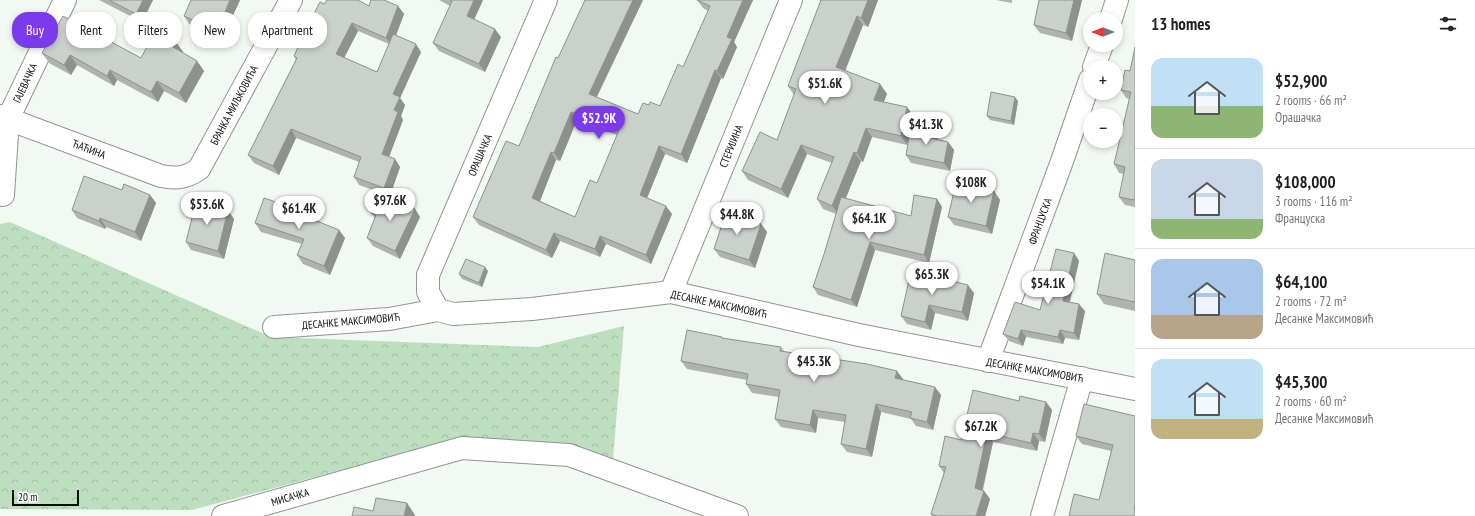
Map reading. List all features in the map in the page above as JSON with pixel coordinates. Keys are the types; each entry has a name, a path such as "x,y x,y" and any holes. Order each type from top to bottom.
{"street":[{"name":"ГАЈЕВАЧКА","path":"3,195 4,117 65,0"},
{"name":"БРАНКА МИЉКОВИЋА","path":"180,178 190,175 199,169 291,0"},
{"name":"ОРАШАЧКА","path":"438,310 428,292 428,275 546,0"},
{"name":"СТЕРИЈИНА","path":"671,292 791,0"},
{"path":"1113,12 1117,0"},
{"name":"ФРАНЦУСКА","path":"988,361 1083,100"},
{"name":"ЋАЋИНА","path":"4,117 161,176 180,178"},
{"name":"ДЕСАНКЕ МАКСИМОВИЋ","path":"274,327 389,319 438,310 453,314 532,309 671,292 859,335 1135,389"},
{"path":"1042,516 1082,378"},
{"name":"МИСАЧКА","path":"223,516 462,448 568,455 737,516"}],"green space":[{"path":"10,222 271,337 538,347 624,326 612,471 457,439 192,510 0,509 0,224"}],"building":[{"path":"109,0 143,0 137,12 132,12"},
{"path":"191,0 230,0 225,12 190,12 190,19 184,16"},
{"path":"327,0 358,0 369,6 371,0 384,0 398,6 386,38 352,23 336,54 377,72 393,34 416,44 393,94 400,97 394,110 398,112 382,154 395,159 384,188 354,177 361,157 291,129 273,166 248,155 297,58 294,56 298,48 327,48 327,12 315,12 320,2 324,4"},
{"path":"450,0 474,0 467,16 495,29 479,64 433,43 452,1"},
{"path":"585,0 633,0 589,94 638,114 643,103 649,105 650,102 660,106 678,64 683,67 710,6 697,0 743,0 727,37 732,39 717,71 715,70 681,154 659,146 640,195 666,206 646,255 600,236 595,249 554,233 546,250 473,217 506,141 519,146 556,57 558,58","holes":["571,112 619,130 597,183 590,180 575,217 532,198 551,152 554,153"]},
{"path":"821,0 868,0 861,18 857,16 836,67 880,84 874,100 907,107 901,136 866,128 857,153 854,152 832,206 817,199 834,157 801,145 781,189 742,171 760,132 777,140 796,89 788,86"},
{"path":"1039,0 1074,0 1066,33 1034,25"},
{"path":"63,16 66,18 66,48 116,48 116,45 141,58 146,48 175,48 197,61 179,93 157,81 151,92 110,70 107,76 70,55 64,65 42,53 45,48 58,48 58,25"},
{"path":"1135,47 1135,200 1119,197 1125,167 1114,164 1118,148 1123,148 1123,126 1131,92 1123,90 1123,80 1125,70 1130,71"},
{"path":"991,92 1015,97 1011,121 987,116"},
{"path":"911,127 932,131 931,138 948,142 944,163 906,155"},
{"path":"84,176 122,190 124,184 150,195 135,232 100,218 99,221 72,210"},
{"path":"956,183 994,191 986,226 948,217"},
{"path":"380,193 415,209 395,251 367,238 376,215 371,213"},
{"path":"914,195 937,199 924,255 870,242 851,300 813,287 841,197 911,216"},
{"path":"264,198 294,208 292,211 339,230 324,266 297,255 304,239 255,223"},
{"path":"196,202 228,210 218,251 186,242"},
{"path":"726,212 761,224 749,260 714,249"},
{"path":"1056,249 1074,253 1063,301 1079,304 1074,333 1060,330 1058,337 1021,330 1018,339 1003,334 1015,302 1040,310"},
{"path":"1105,253 1135,260 1135,302 1097,294"},
{"path":"466,259 485,267 479,283 459,274"},
{"path":"911,271 968,285 962,312 929,305 925,322 901,316"},
{"path":"687,330 722,338 781,347 780,351 867,364 897,371 895,378 935,387 927,422 910,418 912,412 876,404 866,449 841,444 846,415 813,410 810,425 775,419 780,390 746,384 748,374 681,361"},
{"path":"973,390 1019,401 1020,396 1046,402 1039,434 1033,433 1031,443 987,433 975,488 984,491 976,516 937,516 931,514 946,467 939,466 945,436 961,440"},
{"path":"1084,404 1135,416 1135,516 1069,516 1074,494 1099,500 1113,445 1076,436"},
{"path":"376,498 407,503 404,516 352,516 354,507 373,511"}]}
